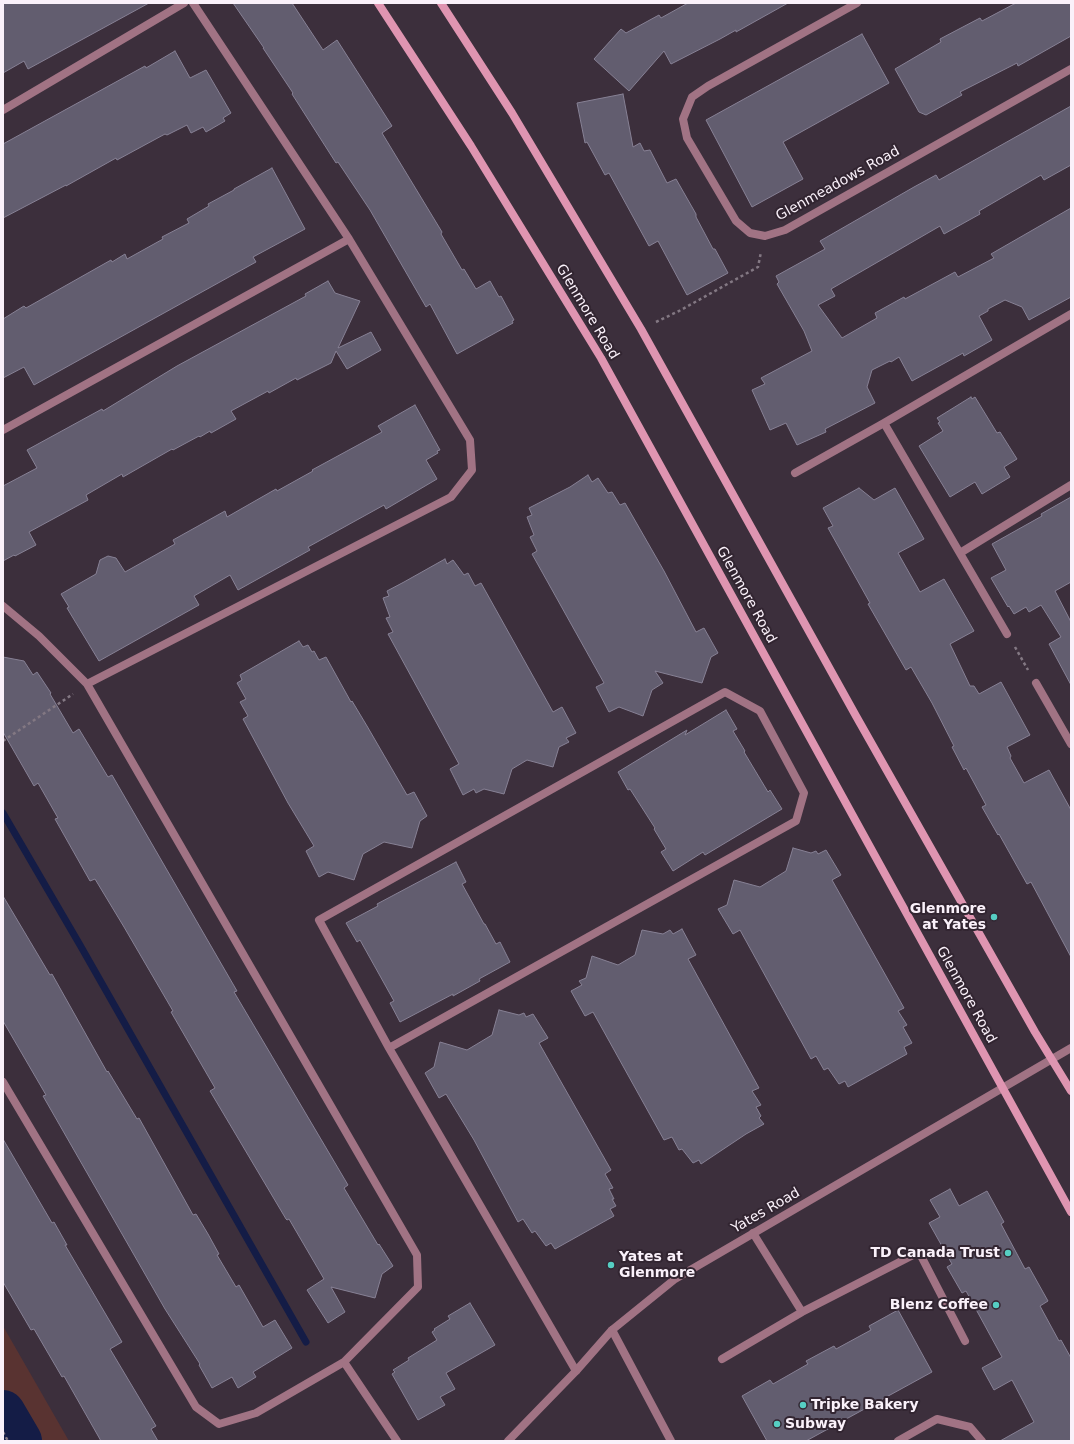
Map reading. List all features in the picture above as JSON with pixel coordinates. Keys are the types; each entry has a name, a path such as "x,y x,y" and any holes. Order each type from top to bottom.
{"main road":[{"name":"Glenmore Road","path":"378,3 471,146 601,358 1071,1212"},
{"path":"441,3 512,112 641,328 856,716 1035,1032 1071,1091"}],"street":[{"path":"3,110 184,3"},
{"path":"87,684 451,497 472,470 470,440 349,239 193,3"},
{"name":"Glenmeadows Road","path":"857,3 708,86 692,97 683,119 687,138 736,221 750,233 765,236 785,230 1071,69"},
{"path":"3,430 349,239"},
{"path":"795,473 1071,314"},
{"path":"884,423 1007,634"},
{"path":"960,553 1071,485"},
{"path":"3,606 39,636 87,684 417,1255 418,1287 344,1362 256,1413 219,1424 196,1407 3,1082"},
{"path":"1036,683 1071,744"},
{"path":"389,1048 796,821 804,793 760,711 726,692 319,920 389,1048 576,1371"},
{"name":"Yates Road","path":"508,1441 576,1371 612,1330 675,1279 1071,1048"},
{"path":"753,1234 802,1312"},
{"path":"722,1359 802,1312 918,1252 965,1341"},
{"path":"612,1330 671,1441"},
{"path":"344,1362 397,1441"},
{"path":"898,1441 937,1419 970,1427 982,1441"}],"path":[{"path":"641,328 679,311 758,267 765,236"},
{"path":"1007,634 1036,683"},
{"path":"3,741 87,684"},
{"path":"3,1432 8,1441"}],"shaded area":[{"path":"3,1326 69,1441 10,1441 3,1429"}],"building":[{"path":"3,3 149,3 28,69 24,61 3,73"},
{"path":"233,3 292,3 323,50 337,40 392,126 382,133 442,232 441,234 462,270 464,269 476,289 490,281 499,297 501,296 514,320 512,321 513,323 457,354 430,304 426,307 370,210 338,162 336,163 292,94 293,93"},
{"path":"688,3 788,3 736,32 736,30 671,64 664,51 629,91 594,59 621,29 626,33 659,15 661,18"},
{"path":"1016,3 1071,3 1071,36 1018,66 1017,63 960,92 962,95 926,115 919,112 895,69 941,42 940,39 980,18 982,21"},
{"path":"862,34 889,83 783,142 803,179 752,207 706,120"},
{"path":"175,51 190,78 206,70 231,113 223,118 225,121 206,132 203,127 191,133 187,125 167,135 165,134 117,160 116,158 66,186 3,218 3,144"},
{"path":"623,94 633,147 640,143 644,151 650,150 667,183 676,179 696,214 696,217 713,249 715,249 728,273 687,295 658,241 649,246 609,173 605,175 587,142 585,143 577,103"},
{"path":"1071,106 1071,165 1044,180 1041,175 979,211 980,214 944,234 940,226 831,289 835,296 818,305 842,338 877,318 875,313 904,297 905,299 955,272 958,277 994,258 991,254 1071,208 1071,297 1029,320 1022,307 1005,300 988,309 988,311 979,316 992,340 964,356 963,353 912,381 899,357 872,370 867,387 875,403 825,429 826,432 797,445 786,423 770,430 752,390 765,384 761,378 812,351 804,331 777,284 779,282 776,276 825,249 820,241 936,175 939,180"},
{"path":"272,168 305,229 253,257 256,262 34,385 24,367 3,378 3,319 24,306 26,308 111,260 112,262 125,254 127,259 163,239 162,237 189,223 187,219 209,206 208,204"},
{"path":"328,281 335,293 360,301 338,348 371,332 381,350 347,369 336,351 331,363 297,380 296,378 269,393 268,391 231,411 236,419 211,433 210,431 173,450 172,449 123,477 122,474 86,495 88,500 29,532 36,545 3,561 3,486 37,468 27,450 102,409 103,411 177,366 306,296 305,294"},
{"path":"971,397 972,399 975,397 997,433 1000,432 1017,459 1004,467 1010,477 982,494 975,482 950,497 919,446 943,431 937,418"},
{"path":"415,405 440,450 437,451 438,453 426,460 437,479 386,509 384,505 308,547 310,550 238,590 230,575 194,596 199,605 99,661 67,608 69,607 61,594 96,574 100,560 108,556 116,558 125,572 175,544 173,540 225,511 227,517 276,489 277,491 382,432 378,426"},
{"path":"588,475 592,482 598,478 608,493 612,492 620,505 625,503 664,571 696,632 704,628 718,653 711,657 702,683 655,671 663,683 652,690 643,716 619,707 609,712 596,687 604,683 532,554 537,551 530,537 534,535 527,517 532,515 529,508 570,487"},
{"path":"859,488 874,500 895,488 924,539 898,553 920,592 944,579 974,631 950,644 970,686 974,686 979,694 1001,682 1030,735 1007,747 1011,756 1010,758 1024,783 1049,770 1071,810 1071,957 1031,882 1027,884 982,807 986,805 966,768 964,770 952,747 954,746 932,703 911,667 906,670 868,604 870,603 828,528 833,526 823,508"},
{"path":"1071,497 1071,582 1055,591 1071,622 1071,685 1049,644 1061,637 1041,605 1029,612 1026,607 1014,614 1009,606 1008,607 991,578 1006,570 992,544 1042,516 1041,514"},
{"path":"445,559 447,564 453,560 464,575 468,573 475,586 481,583 553,712 562,707 576,733 566,738 569,742 559,747 553,767 527,760 512,769 504,794 484,789 476,793 474,789 463,795 450,769 459,764 388,634 393,632 386,618 390,617 383,598 389,596 387,591"},
{"path":"299,641 303,647 308,645 312,652 314,651 319,660 326,657 351,702 352,701 407,795 414,792 427,816 420,821 412,848 384,842 363,854 354,880 328,872 319,877 306,851 314,846 288,803 243,719 248,716 240,702 246,699 237,683 242,680 240,675"},
{"path":"3,657 24,661 33,675 37,672 51,693 50,694 73,733 79,729 108,777 112,775 237,991 234,992 348,1185 344,1188 378,1245 379,1244 393,1266 382,1274 375,1298 331,1287 345,1312 328,1323 307,1290 324,1279 289,1219 286,1219 210,1091 215,1088 171,1012 173,1011 124,927 95,879 90,881 55,819 58,818 38,783 34,786 3,732"},
{"path":"726,710 737,729 733,731 745,751 744,752 768,792 770,790 782,809 705,855 703,852 673,871 661,852 666,849 654,829 655,828 630,789 628,790 618,772 687,730 685,735"},
{"path":"793,848 811,853 816,851 818,854 826,850 841,875 832,880 904,1008 898,1011 907,1025 903,1027 912,1043 904,1047 907,1054 848,1087 845,1081 839,1084 828,1068 824,1070 816,1056 811,1059 740,930 733,934 718,909 727,905 734,880 760,887 786,871"},
{"path":"456,862 466,882 462,884 496,944 500,942 510,962 479,979 480,981 453,996 453,994 400,1022 390,1003 394,1001 360,940 357,942 346,923 378,906 377,904"},
{"path":"3,896 50,975 52,974 107,1072 108,1071 137,1119 139,1118 193,1215 196,1214 208,1234 219,1254 217,1255 236,1287 239,1285 263,1327 275,1320 292,1348 253,1372 256,1377 238,1388 232,1377 212,1388 199,1365 200,1364 165,1309 43,1096 46,1095 3,1021"},
{"path":"682,929 696,955 688,959 759,1088 752,1091 761,1105 756,1107 761,1116 759,1118 764,1124 746,1134 701,1164 699,1160 693,1163 682,1149 679,1150 672,1137 664,1140 593,1012 585,1016 571,991 582,985 579,981 586,978 592,956 618,965 635,955 642,930 663,934 670,930 673,934"},
{"path":"499,1010 519,1015 524,1013 526,1017 533,1014 548,1038 539,1043 611,1170 605,1174 613,1188 609,1189 616,1206 610,1209 614,1216 555,1249 551,1243 546,1246 535,1231 532,1233 523,1219 518,1222 474,1140 446,1094 439,1098 425,1073 434,1067 440,1042 467,1050 492,1035"},
{"path":"3,1139 52,1223 54,1222 67,1245 65,1245 122,1342 110,1349 156,1426 151,1429 158,1441 101,1441 64,1376 62,1377 34,1329 31,1330 3,1282"},
{"path":"950,1189 959,1206 987,1191 1004,1222 1001,1224 1025,1269 1029,1267 1048,1301 1040,1306 1059,1341 1061,1340 1071,1358 1071,1441 1000,1441 1034,1422 1012,1380 994,1390 982,1368 1002,1357 966,1291 962,1293 947,1267 952,1264 929,1223 940,1217 930,1200"},
{"path":"470,1303 495,1345 446,1373 455,1389 440,1397 445,1405 418,1420 392,1374 395,1372 393,1370 409,1360 408,1358 437,1340 432,1332 435,1330 434,1329 450,1319 448,1316"},
{"path":"898,1310 932,1372 806,1441 767,1441 742,1396 770,1380 773,1384 808,1364 806,1361 834,1346 836,1349 871,1330 869,1326"}],"waterway":[{"path":"3,813 80,945 306,1342"},
{"path":"3,1412 20,1441"}],"place":[{"name":"Glenmore at Yates","path":"994,917"},
{"name":"TD Canada Trust","path":"1008,1253"},
{"name":"Yates at Glenmore","path":"611,1265"},
{"name":"Blenz Coffee","path":"996,1305"},
{"name":"Tripke Bakery","path":"803,1405"},
{"name":"Subway","path":"777,1424"}]}
